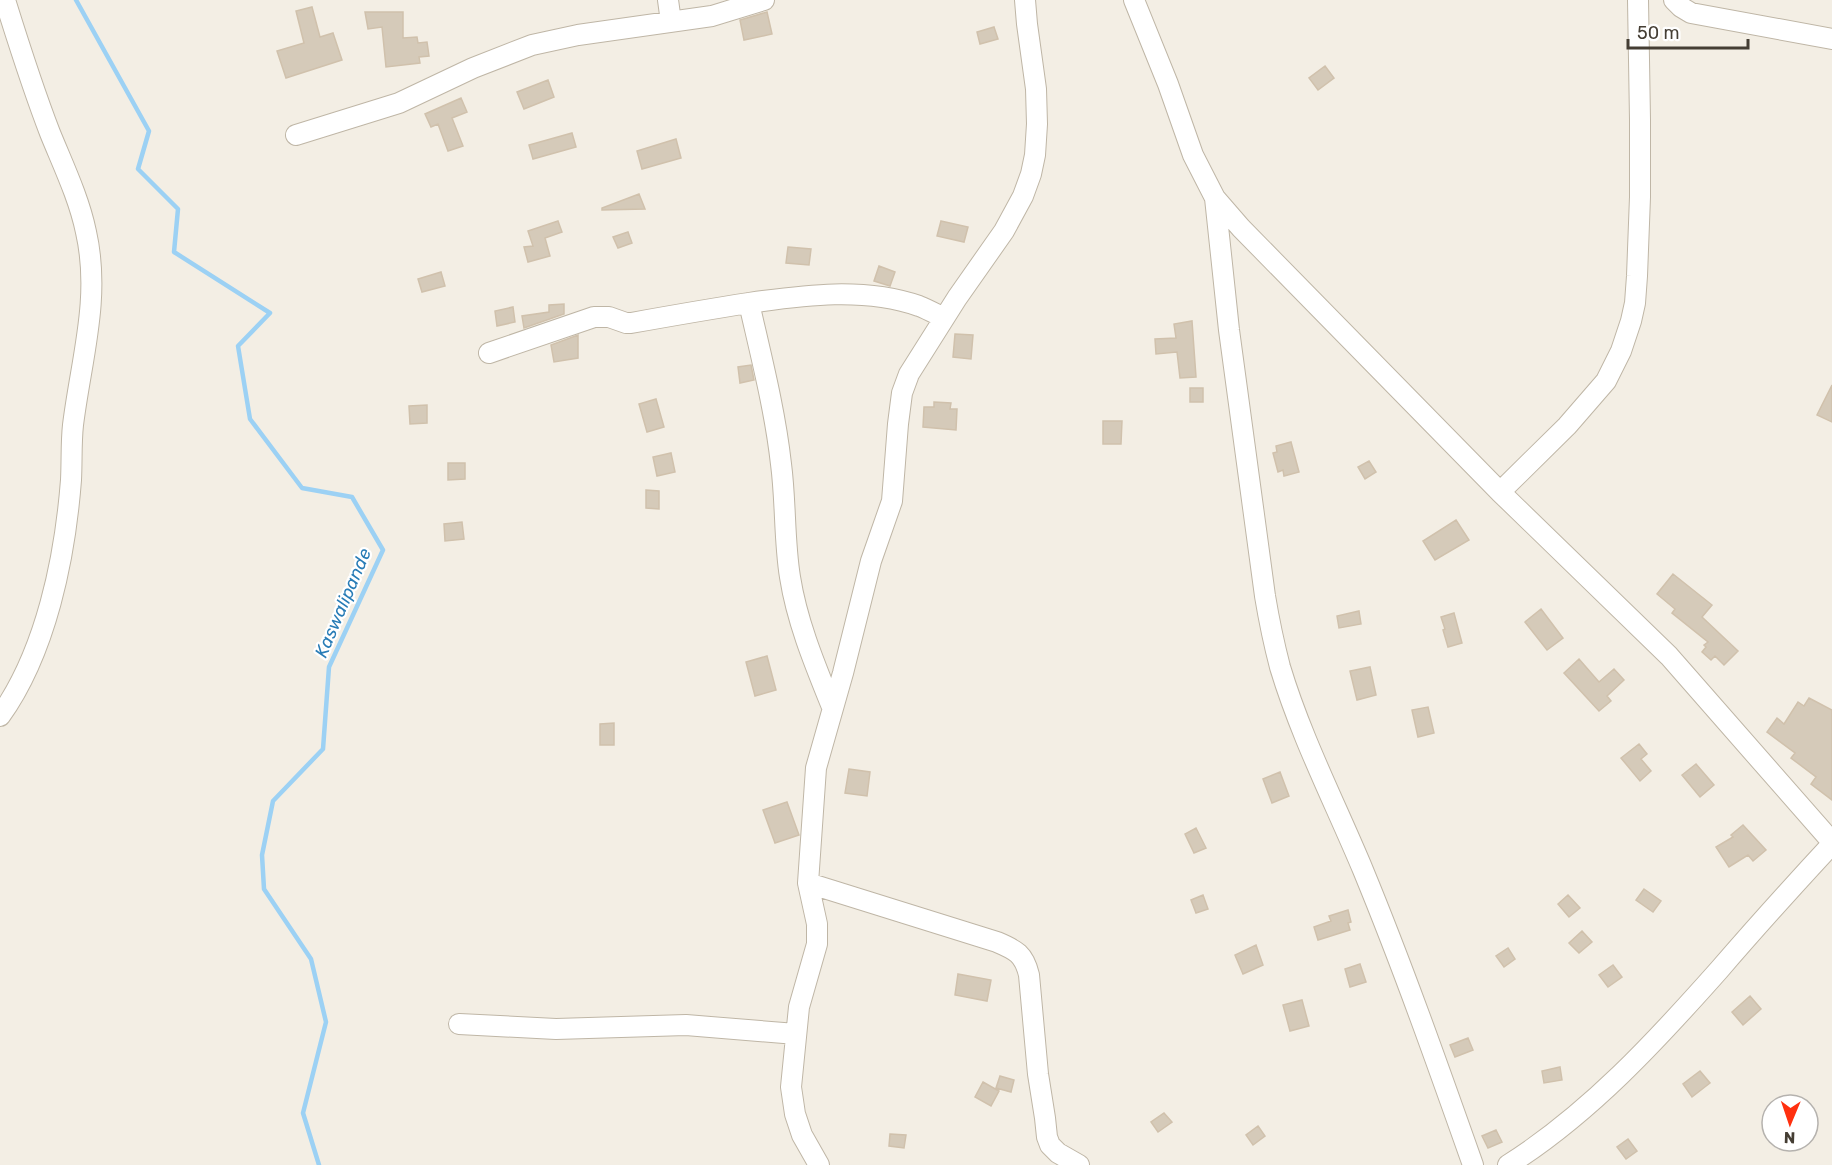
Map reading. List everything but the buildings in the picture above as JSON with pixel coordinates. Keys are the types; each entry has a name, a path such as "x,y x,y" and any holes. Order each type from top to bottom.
{"street":[{"path":"0,716 27,671 52,594 60,557 70,488 73,427 91,319 92,284 86,230 27,70 5,0"},
{"path":"668,0 671,22"},
{"path":"296,135 399,103 481,65 532,45 578,35 712,16 764,0"},
{"path":"819,1165 802,1135 791,1097 791,1076 799,1007 817,944 817,924 808,883 816,768 843,674 871,561 892,501 902,393 909,374 944,318 1004,231 1023,196 1031,174 1037,124 1036,89 1025,0"},
{"path":"1134,0 1168,84 1193,155 1215,198 1241,228 1500,492 1669,656 1832,843 1670,1024 1573,1118 1508,1165"},
{"path":"1500,492 1567,426 1606,381 1621,351 1631,321 1636,294 1640,197 1638,0"},
{"path":"1674,0 1691,13 1832,39"},
{"path":"1215,198 1229,330 1271,632 1281,669 1306,737 1392,942 1473,1165"},
{"path":"489,353 594,317 609,317 631,323 749,303 831,294 891,299 919,306 944,318"},
{"path":"749,303 782,465 790,578 800,622 832,707"},
{"path":"808,883 997,942 1020,954 1026,963 1029,975 1038,1074 1047,1137 1050,1145 1058,1153 1079,1165"},
{"path":"459,1024 556,1029 686,1025 796,1034"}],"waterway":[{"name":"Kaswalipande","path":"76,0 149,131 138,169 178,209 174,252 270,313 238,346 250,419 302,488 352,497 383,550 329,667 323,749 273,801 262,855 264,889 311,959 326,1022 303,1113 319,1165"}]}
